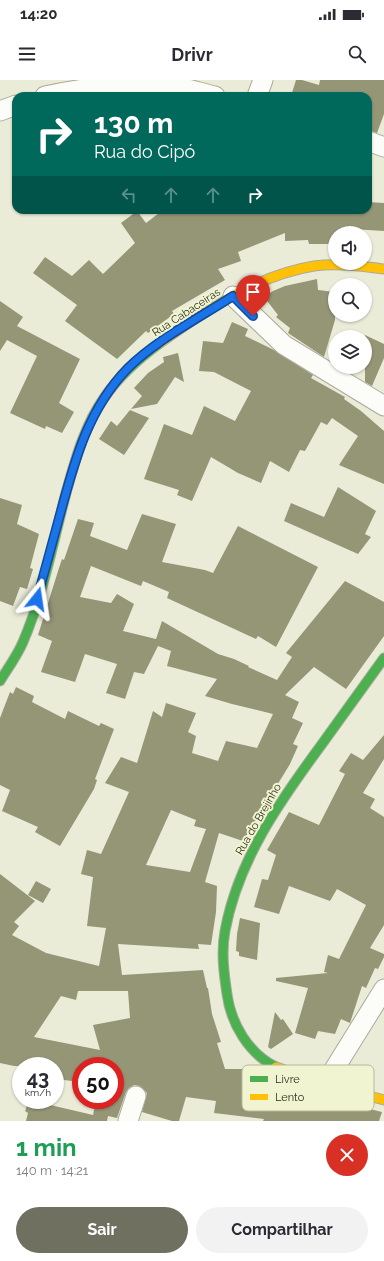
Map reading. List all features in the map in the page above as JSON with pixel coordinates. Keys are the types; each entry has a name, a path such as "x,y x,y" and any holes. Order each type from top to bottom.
{"main road":[{"name":"Rua Cabaceiras","path":"0,681 19,650 29,623 80,447 99,404 129,368 151,349 233,296 263,280 286,271 311,266 334,264 384,269"},
{"name":"Rua do Brejinho","path":"274,1065 269,1063 246,1043 232,1018 226,992 223,962 226,925 234,891 250,852 291,786 384,658"},
{"name":"Rua do Brejinho","path":"374,1097 384,1100"}],"street":[{"path":"258,92 263,80"},
{"path":"64,92 114,82 175,83 203,92"},
{"path":"0,111 12,106"},
{"path":"372,142 384,146"},
{"path":"233,296 284,345 384,406"},
{"path":"337,1065 384,989"},
{"path":"128,1121 136,1096"}],"building":[{"path":"296,80 302,80 319,85 320,80 384,80 384,114 377,133 372,131 372,92 292,92"},
{"path":"372,202 384,203 384,231 372,230 372,226 328,226 328,244 309,244 308,240 285,241 285,233 238,252 241,261 218,269 225,280 172,311 174,314 148,333 146,331 117,359 65,321 77,305 33,273 45,257 72,276 89,260 103,274 135,243 121,223 133,214 139,214 146,223 158,214 372,214"},
{"path":"317,279 318,290 328,291 328,322 334,322 332,330 328,330 328,344 324,357 288,333 290,328 276,317 278,315 264,297 285,286"},
{"path":"0,301 23,317 17,326 80,359 59,403 74,412 62,433 46,426 45,429 10,413 37,356 7,340 0,351"},
{"path":"232,322 248,329 245,336 274,350 313,375 311,378 345,397 344,399 361,411 384,431 384,484 339,465 358,436 332,418 327,425 321,422 305,451 300,450 289,472 270,461 261,483 238,473 211,457 192,501 177,495 179,490 144,479 164,424 192,435 204,406 235,421 251,391 214,372 199,371 203,341 223,343"},
{"path":"372,338 384,344 384,358 372,386 365,382 365,374 372,374"},
{"path":"178,353 184,382 175,377 157,404 131,409 142,396 134,388 148,373 164,362 163,357"},
{"path":"130,410 149,418 124,455 99,439 111,421 117,426"},
{"path":"338,487 376,511 365,534 371,537 358,554 284,521 291,503 324,517"},
{"path":"0,498 22,505 17,524 39,534 30,568 33,569 27,589 20,587 13,606 0,601"},
{"path":"142,514 176,524 162,562 205,570 213,573 238,526 318,567 276,647 258,636 256,639 167,598 169,592 143,581 141,586 91,566 80,597 111,603 117,594 134,604 123,631 156,639 162,621 218,654 234,659 277,680 292,657 286,653 345,581 384,602 384,636 346,689 314,667 285,695 299,702 292,718 303,723 293,744 298,746 290,764 243,841 219,833 205,882 217,886 216,912 211,945 198,944 199,949 118,944 122,975 203,970 208,988 212,1014 221,1042 217,1043 225,1069 242,1069 242,1111 374,1110 382,1112 379,1121 263,1121 264,1119 214,1113 216,1101 186,1097 179,1121 172,1121 142,1112 147,1093 140,1086 134,1085 129,1088 124,1098 124,1057 72,1057 72,1081 64,1080 64,1057 12,1057 12,1066 0,1063 0,874 35,901 14,922 19,926 12,935 46,953 99,966 106,928 87,926 93,877 81,874 87,850 101,854 129,792 105,783 121,757 137,763 153,711 162,717 166,703 196,713 188,732 196,736 192,753 218,761 226,741 257,748 273,714 205,696 217,679 167,666 171,651 158,646 144,674 134,672 125,699 106,693 117,664 85,654 75,682 41,672 52,641 38,635 62,559 64,560 78,519 94,523 90,536 127,550","holes":["171,810 196,820 194,826 206,829 190,872 146,865","78,991 128,991 130,1018 93,1025 100,1050 34,1037 61,996 76,1000"]},
{"path":"16,687 34,696 32,702 65,719 68,711 99,726 101,723 114,729 95,779 97,780 94,789 60,846 35,832 38,827 2,811 10,790 0,785 0,718 10,692 13,694"},
{"path":"384,735 384,759 363,793 375,799 370,808 384,817 384,925 370,948 384,954 384,957 378,969 375,968 366,988 362,986 350,1023 341,1019 335,1034 318,1031 315,1039 295,1033 308,988 276,981 276,978 328,973 324,972 328,955 339,959 366,905 337,889 330,901 289,886 279,914 254,907 262,879 268,880 276,855 267,850 289,812 319,825 345,774 339,771 351,753 363,760"},
{"path":"36,881 51,889 43,903 28,895"},
{"path":"240,918 260,923 257,960 239,956 239,952 236,951"},
{"path":"275,1012 281,1020 283,1019 293,1034 271,1049 268,1047"},
{"path":"64,1108 93,1115 94,1109 120,1109 117,1118 108,1116 107,1121 26,1121 28,1113 25,1111 26,1109"}],"traffic: fast":[{"path":"0,681 18,652 30,624 42,587 73,469 91,420 104,398 116,382 144,355 160,343"},
{"path":"273,1065 258,1054 243,1037 237,1027 229,1005 224,971 223,947 231,905 250,856 276,809 384,658"}],"traffic: slow":[{"path":"160,343 213,307 272,277 323,265 349,265 384,269"},
{"path":"374,1097 384,1100"}],"route":[{"path":"37,599 80,447 89,423 99,404 112,386 129,368 151,349 233,296 253,316"}]}
